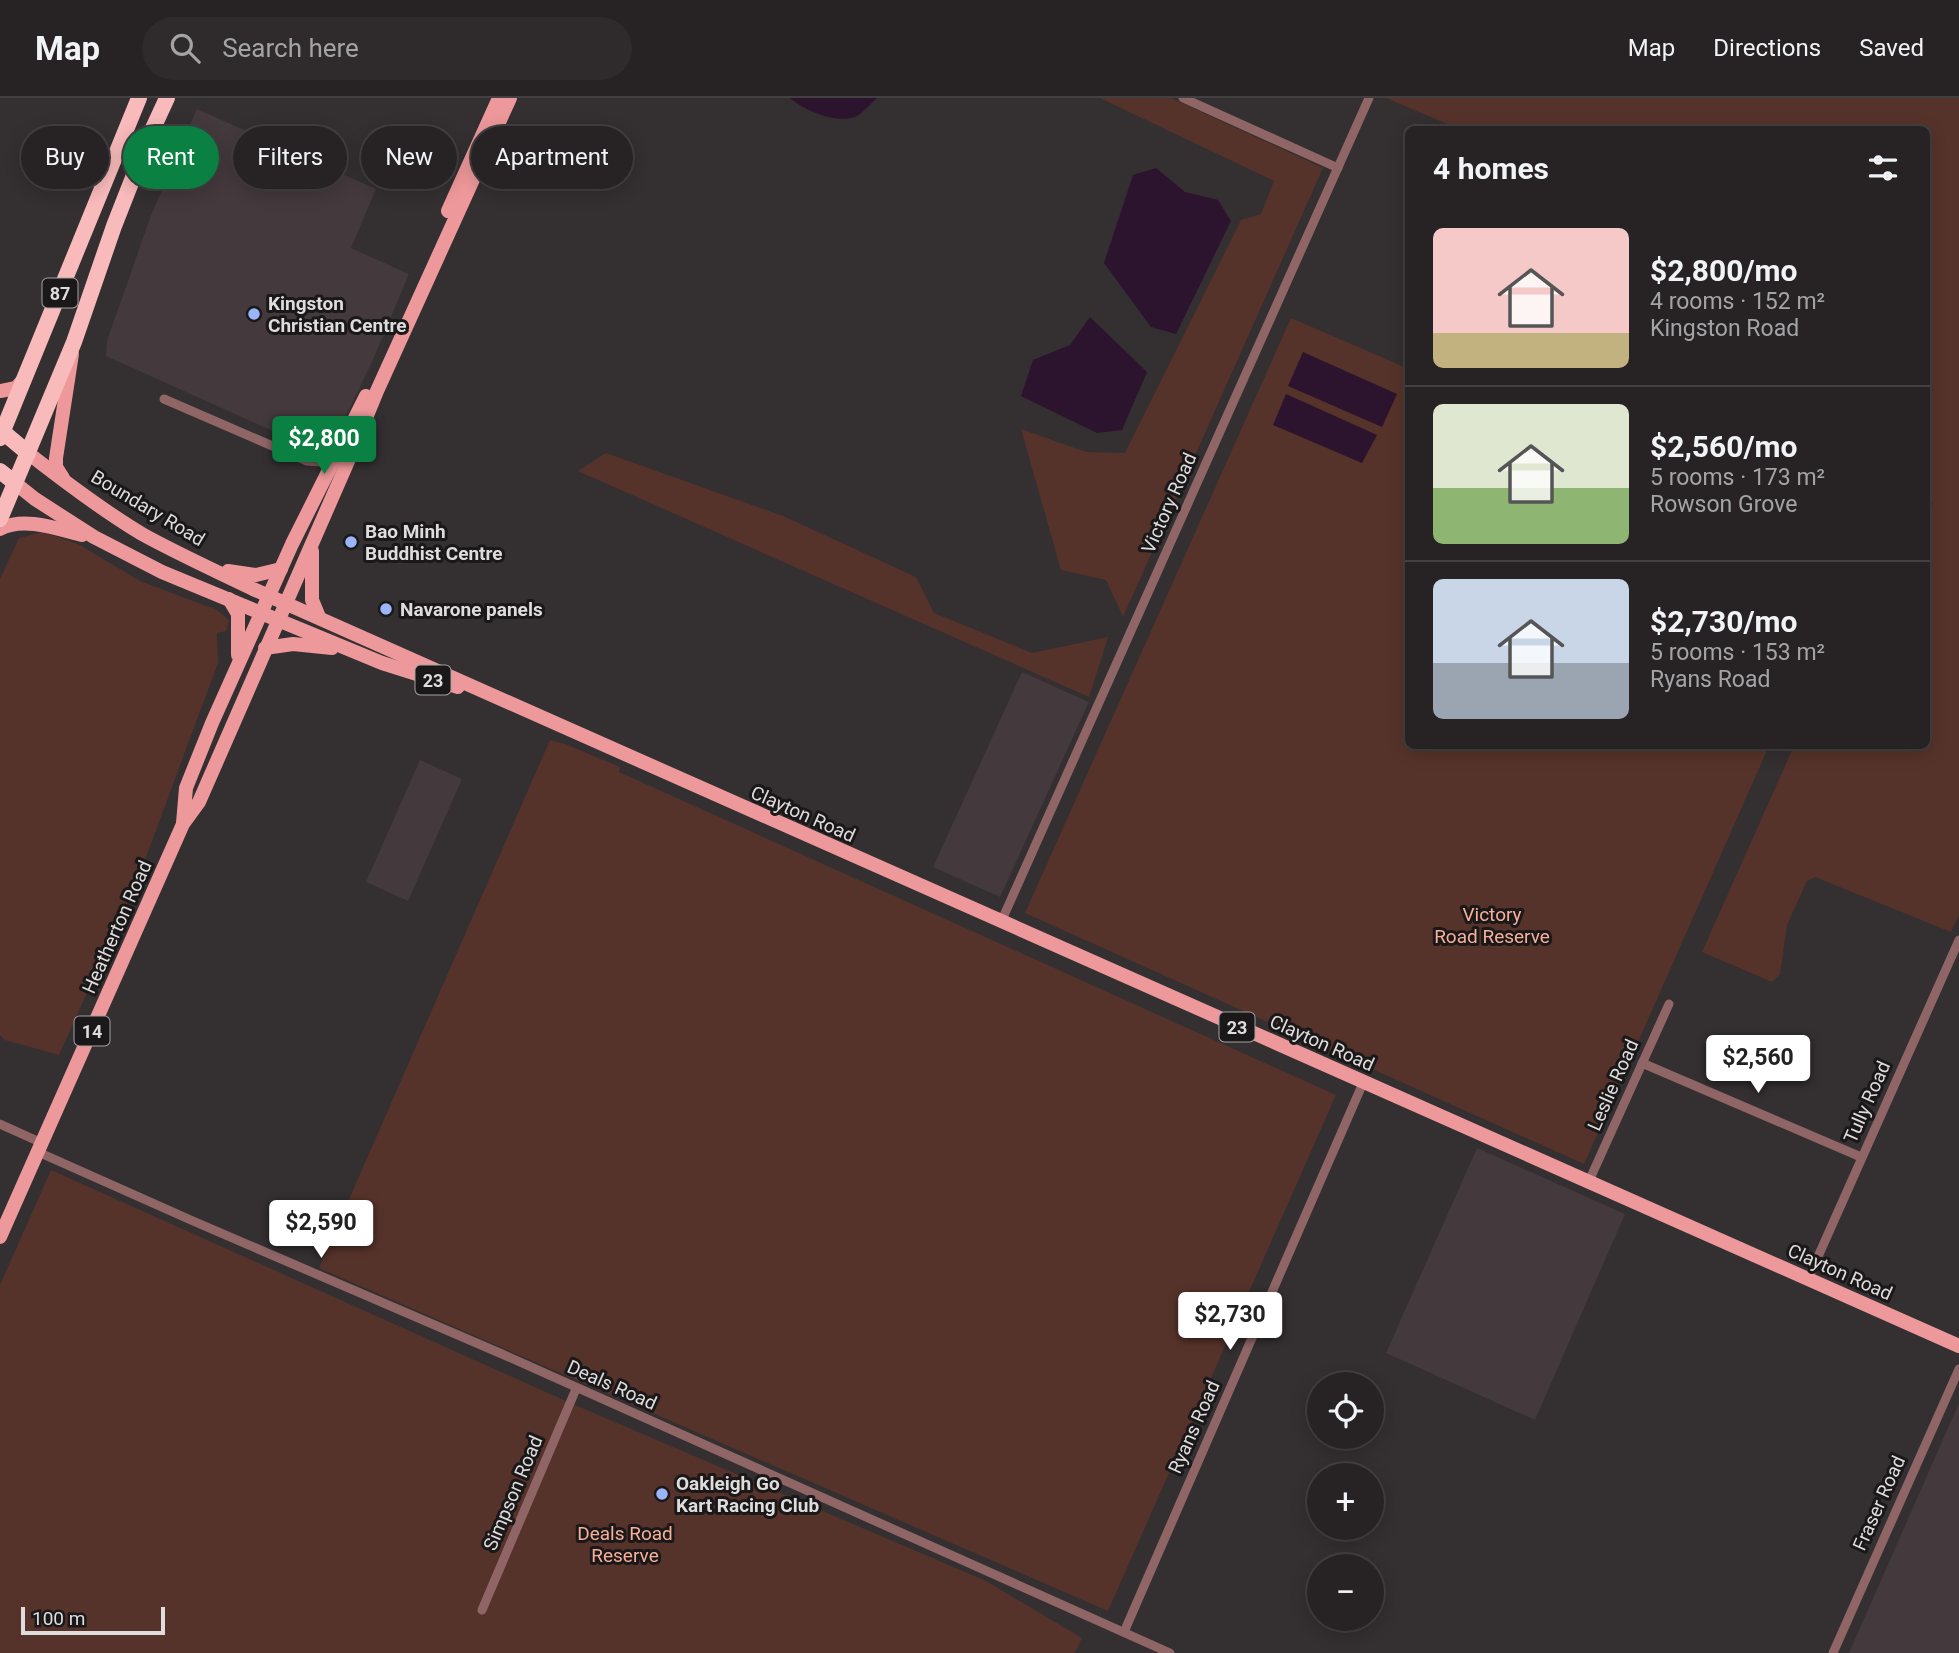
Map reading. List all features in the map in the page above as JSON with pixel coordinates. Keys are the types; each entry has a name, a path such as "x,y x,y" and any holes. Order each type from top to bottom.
{"highway":[{"name":"87","path":"1,433 139,98"},
{"name":"87","path":"0,519 74,342 114,226 167,98"},
{"name":"Boundary Road","path":"1,433 28,453"},
{"name":"23","path":"0,471 15,484"}],"main road":[{"name":"14","path":"269,595 383,360 499,98"},
{"name":"14","path":"286,603 377,391 510,98"},
{"path":"68,484 58,471 56,458 74,342"},
{"path":"0,391 16,387 27,375"},
{"name":"Boundary Road","path":"28,453 68,484 135,529 205,566 286,603"},
{"name":"23","path":"15,484 94,537 162,572 279,620"},
{"path":"0,529 15,524 43,526 94,537"},
{"path":"315,536 312,593 319,617"},
{"path":"205,566 256,575 281,569"},
{"name":"Heatherton Road","path":"183,824 186,788 269,595"},
{"path":"229,599 237,609 239,626 239,651 232,680"},
{"name":"Clayton Road","path":"286,603 515,707 1959,1346"},
{"name":"Heatherton Road","path":"0,1237 183,824 199,802 286,603"},
{"name":"Clayton Road","path":"279,620 356,652 515,707"},
{"path":"265,649 293,644 356,652 369,639"}],"street":[{"path":"1183,98 1338,168"},
{"name":"Victory Road","path":"1001,922 1369,98"},
{"path":"164,399 307,461 322,462 337,457"},
{"path":"307,461 317,472 320,489"},
{"name":"Tully Road","path":"1808,1279 1959,940"},
{"name":"Leslie Road","path":"1589,1181 1669,1004"},
{"path":"1642,1063 1861,1157"},
{"name":"Ryans Road","path":"1124,1632 1363,1083"},
{"name":"Deals Road","path":"0,1124 40,1147 1170,1653"},
{"name":"Fraser Road","path":"1833,1653 1959,1368"},
{"name":"Simpson Road","path":"482,1611 576,1389"}],"shaded area":[{"path":"790,98 877,98 858,116 838,119 820,115"},
{"name":"Kingston Christian Centre","path":"197,109 235,126 233,189 347,189 347,176 361,182 361,189 376,189 351,248 409,274 372,362 331,447 315,450 106,356 107,341 163,189 219,189 219,126 190,126"},
{"path":"1156,168 1185,192 1218,200 1231,221 1176,334 1151,327 1104,263 1133,175"},
{"path":"1090,317 1147,372 1122,430 1097,433 1021,396 1033,360 1070,345"},
{"path":"1303,352 1397,394 1382,427 1288,386"},
{"path":"1286,394 1377,435 1362,463 1273,425"},
{"path":"1022,672 1089,702 1000,897 933,867"},
{"path":"420,760 462,779 408,901 366,882"},
{"path":"1477,1148 1625,1214 1535,1420 1386,1353"},
{"path":"1959,1403 1959,1653 1849,1653"}],"green space":[{"path":"1100,98 1171,98 1323,168 1123,617 1106,580 1061,570 1021,429 1086,452 1125,453 1241,220 1261,214 1274,181"},
{"path":"1386,98 1959,98 1959,915 1951,932 1815,877 1807,881 1787,925 1780,974 1772,982 1702,952 1793,749 1930,749 1930,512 1933,503 1930,502 1930,126 1452,126"},
{"name":"Victory Road Reserve","path":"1291,318 1405,367 1405,749 1768,749 1584,1164 1025,913"},
{"path":"606,453 783,516 916,577 934,613 1032,653 1108,637 1089,697 578,471"},
{"path":"43,532 78,544 140,581 217,610 229,620 226,631 217,633 218,663 136,884 59,1055 5,1040 0,1035 0,579 19,538"},
{"path":"550,740 620,767 619,772 1336,1095 1108,1611 319,1268"},
{"name":"Deals Road Reserve","path":"51,1170 568,1402 986,1581 1082,1638 1075,1653 0,1653 0,1285"}],"place":[{"name":"Kingston Christian Centre","path":"254,314"},
{"name":"Bao Minh Buddhist Centre","path":"351,542"},
{"name":"Navarone panels","path":"386,609"},
{"name":"Oakleigh Go Kart Racing Club","path":"662,1494"}]}
